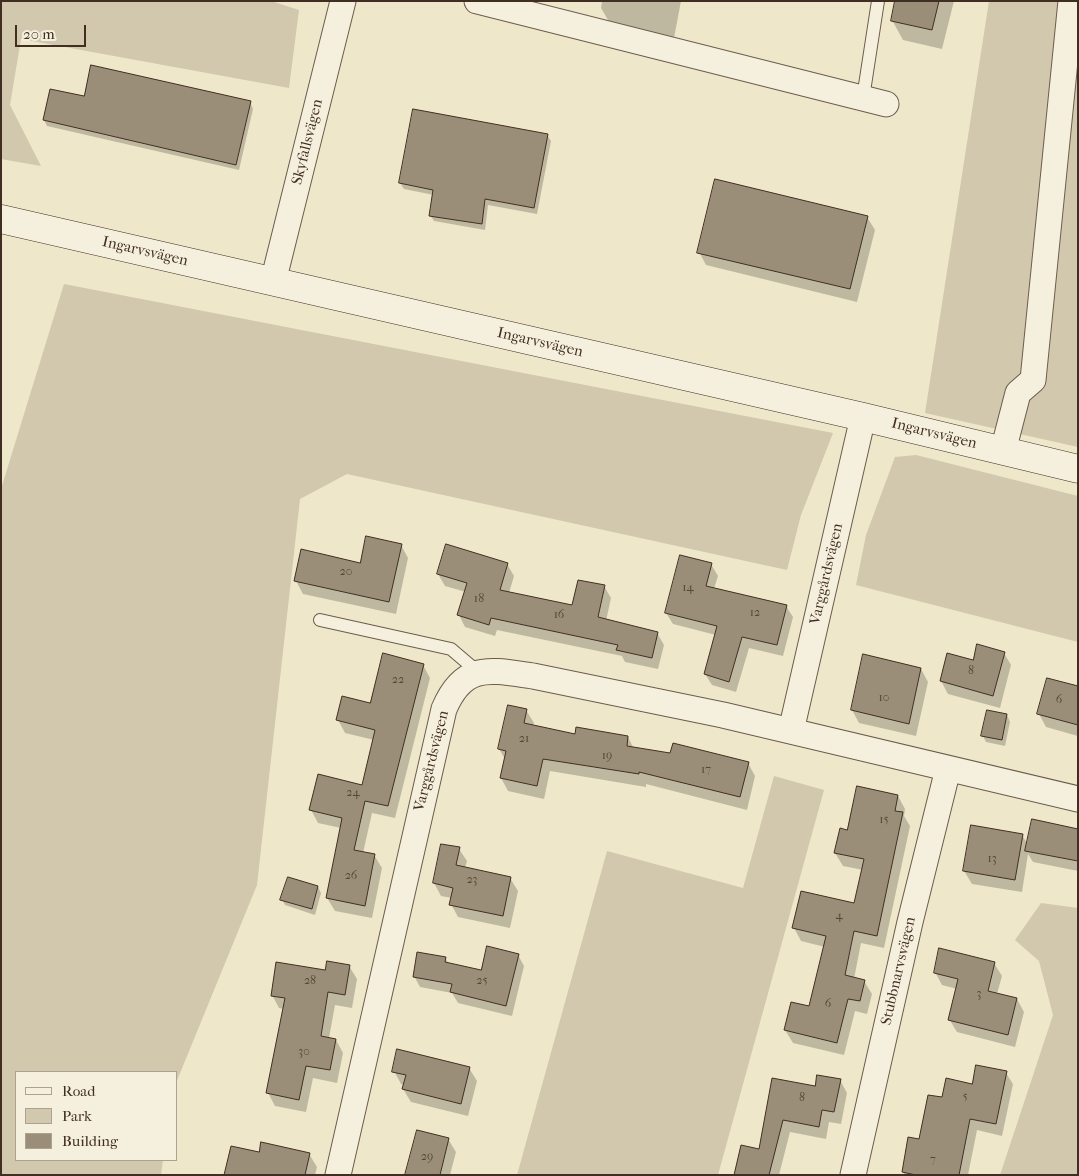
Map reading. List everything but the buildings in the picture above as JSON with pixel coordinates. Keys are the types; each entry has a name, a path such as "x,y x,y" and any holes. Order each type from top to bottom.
{"street":[{"name":"Skyfallsvägen","path":"273,282 343,1"},
{"path":"477,1 874,101"},
{"path":"1003,451 1018,393 1033,380 1072,1"},
{"name":"Ingarvsvägen","path":"1,219 863,417 1078,469"},
{"name":"Varggårdsvägen","path":"791,732 863,417"},
{"path":"478,672 503,672 533,676 791,732 1078,799"},
{"name":"Varggårdsvägen","path":"338,1175 444,709 462,681 478,672"},
{"name":"Stubbnarvsvägen","path":"853,1175 910,922 948,769"}],"lane":[{"path":"874,101 878,1"},
{"path":"320,620 451,649 478,672"}],"green space":[{"path":"1,1 271,1 299,10 289,88 21,39 10,105 41,166 1,159"},
{"path":"989,1 1078,1 1078,447 925,413"},
{"path":"64,284 833,433 801,515 787,570 347,474 300,499 257,885 178,1078 178,1071 15,1071 15,1161 163,1161 161,1175 1,1175 1,489"},
{"path":"916,455 1078,496 1078,642 856,585 866,535 895,457"},
{"path":"774,776 824,790 718,1175 517,1175 607,851 743,888"},
{"path":"1041,903 1078,908 1078,1175 1000,1175 1053,1015 1039,961 1015,940"}]}
